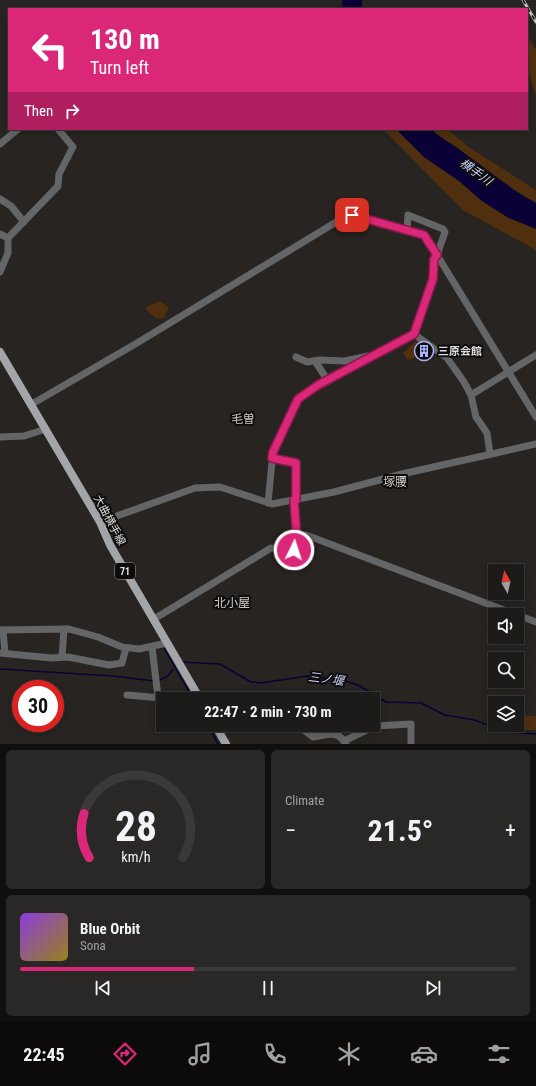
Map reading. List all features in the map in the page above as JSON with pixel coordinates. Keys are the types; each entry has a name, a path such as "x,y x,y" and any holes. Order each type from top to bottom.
{"main road":[{"name":"大曲横手線","path":"0,352 32,404 100,522 110,545 154,619 194,692"},
{"path":"219,732 226,744"}],"street":[{"path":"0,144 17,130"},
{"path":"0,272 8,253 8,238 58,186 59,174 73,147 59,130"},
{"path":"0,199 11,206 24,222"},
{"path":"32,404 137,343 346,216 352,215 424,235 536,417"},
{"path":"268,503 273,452 298,399 375,354 414,334 433,279 434,259 437,255 445,232 443,229 408,215 407,230"},
{"path":"0,234 8,238"},
{"path":"414,334 447,358 464,382 471,395 476,416 487,433 490,454"},
{"path":"296,357 302,361 345,361 375,354"},
{"path":"471,395 536,355"},
{"path":"315,361 328,381"},
{"path":"0,438 28,436 46,429"},
{"path":"100,522 195,488 210,486 220,487 268,503 295,500 536,444"},
{"path":"154,619 271,548 294,550 297,536 295,500 296,463 272,458"},
{"path":"297,536 306,535 536,622"},
{"path":"126,648 124,659 122,663 118,665 62,657 2,653 1,630 64,629 98,637 126,648 139,649 167,643"},
{"path":"62,657 64,629"},
{"path":"152,647 157,692"},
{"path":"127,695 156,697"},
{"path":"306,732 313,737 335,734 340,735 345,743 375,726 411,724 411,744"}],"shaded area":[{"path":"528,36 536,50 536,96 528,70"},
{"path":"384,130 397,130 424,157 459,181 482,201 507,217 536,229 536,250 463,210"},
{"path":"432,130 448,130 470,148 536,190 536,203 508,186"},
{"path":"159,301 169,307 163,319 155,318 145,308"},
{"path":"418,339 427,346 418,351 420,355 408,360 403,353"},
{"path":"524,715 536,716 536,730 524,730"}],"water":[{"path":"342,0 362,0 362,8 343,8"},
{"name":"横手川","path":"397,130 432,130 508,186 536,203 536,229 507,217 482,201 459,181 424,157"}],"waterway":[{"path":"164,648 189,692"},
{"name":"三ノ堰","path":"182,662 220,664 251,682 261,683 307,676 343,680 360,686 386,702 421,703 445,715 474,720 508,732 536,734"},
{"name":"三ノ堰","path":"0,669 113,676 154,681"},
{"name":"三ノ堰","path":"158,681 168,676 173,669"},
{"path":"212,732 218,744"}],"railway":[{"path":"523,0 528,8"},
{"path":"528,8 536,22"}],"place":[{"name":"三原会館","path":"424,351"}],"district":[{"name":"毛曽","path":"243,419"},
{"name":"塚腰","path":"395,482"},
{"name":"北小屋","path":"232,603"}],"route":[{"path":"294,550 297,539 294,500 296,500 296,463 272,458 273,452 298,399 318,385 414,334 433,279 434,259 437,255 429,245 424,235 352,215"}]}
